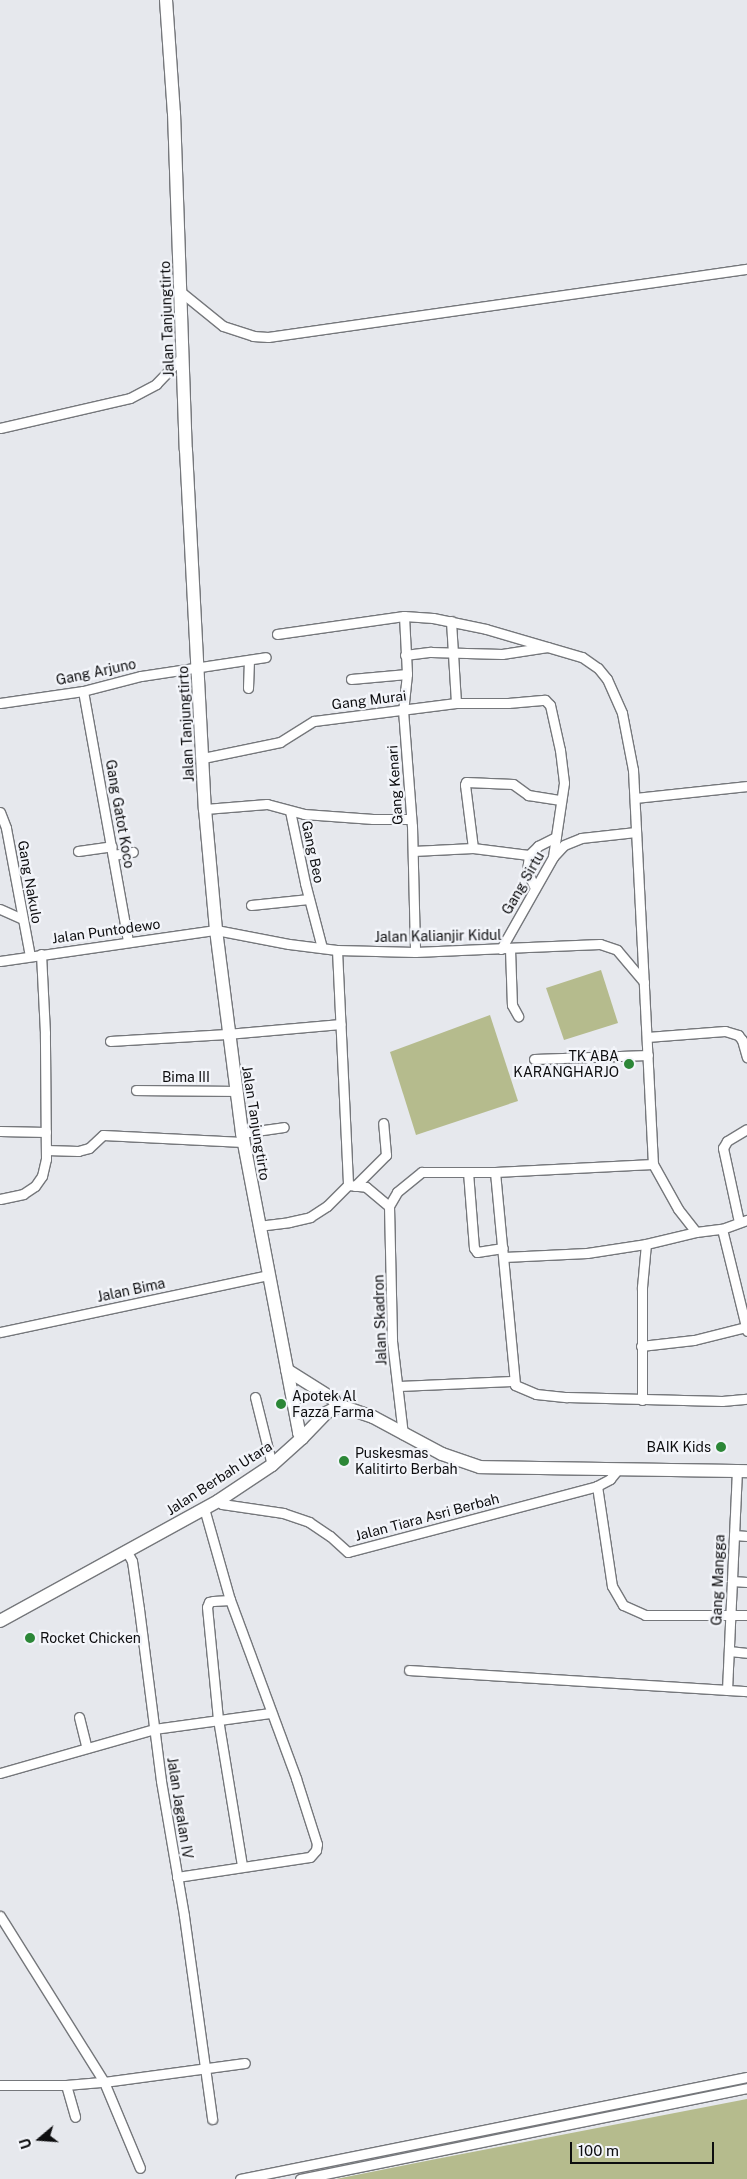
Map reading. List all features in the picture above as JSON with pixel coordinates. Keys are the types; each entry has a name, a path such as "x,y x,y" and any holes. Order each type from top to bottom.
{"street":[{"name":"Jalan Tanjungtirto","path":"166,0 174,114 186,450 205,810 216,930 242,1138 299,1433 302,1438"},
{"path":"181,292 223,326 253,336 268,337 747,269"},
{"path":"0,428 130,398 156,384 184,356"},
{"path":"277,634 404,616 451,621 582,657 598,668 607,679 616,697 628,733 635,798 653,1164 678,1209 696,1232"},
{"name":"Gang Kenari","path":"404,616 406,674 403,710 412,819 415,952"},
{"path":"451,621 456,703"},
{"path":"406,655 453,653 502,654 548,647"},
{"name":"Gang Arjuno","path":"0,703 83,691 141,676 266,657"},
{"path":"248,661 248,688"},
{"path":"351,679 406,674"},
{"name":"Gang Gatot Koco","path":"83,691 128,942"},
{"name":"Gang Murai","path":"203,758 280,742 314,721 456,703 508,703 545,700 550,706 563,767 564,783 561,800"},
{"path":"473,848 466,782 513,784 528,795 561,800 553,857"},
{"path":"635,798 747,786"},
{"path":"205,810 267,804 290,811 373,820 412,819"},
{"name":"Gang Beo","path":"290,811 309,899 322,948"},
{"name":"Gang Nakulo","path":"1,818 30,956"},
{"name":"Gang Sirtu","path":"505,949 535,888 553,857 564,845 581,838 636,832"},
{"path":"535,888 527,871 529,855 538,846 556,837"},
{"path":"413,852 473,848 529,855"},
{"path":"78,851 113,850 133,852"},
{"name":"Gang Beo","path":"252,905 309,899"},
{"path":"0,909 22,919"},
{"name":"Jalan Puntodewo","path":"0,961 216,930"},
{"name":"Jalan Kalianjir Kidul","path":"216,930 338,950 415,952 593,944 610,946 623,956 644,982"},
{"path":"505,949 512,1005 518,1016"},
{"path":"338,950 352,1185"},
{"path":"0,1199 23,1194 35,1186 42,1176 46,1159 45,1034 41,954"},
{"path":"110,1041 228,1034 341,1024"},
{"path":"647,1037 725,1031 738,1035 742,1040 747,1057"},
{"path":"534,1059 648,1055"},
{"name":"Bima III","path":"136,1090 236,1091"},
{"path":"258,1226 310,1217 327,1206 386,1155 383,1123"},
{"path":"46,1150 78,1151 89,1148 103,1136 242,1138 284,1127"},
{"path":"468,1172 474,1248 477,1252 587,1252 646,1244 696,1232 722,1229 743,1221 723,1148 725,1142 747,1129"},
{"path":"0,1131 46,1132"},
{"path":"352,1185 366,1188 389,1206 398,1192 422,1172 495,1172 653,1164"},
{"path":"495,1172 513,1381 520,1388 536,1394 642,1400 722,1401 747,1399"},
{"name":"Jalan Skadron","path":"389,1206 392,1341 403,1434"},
{"path":"641,1346 694,1340 747,1329 722,1229"},
{"path":"642,1400 642,1287 646,1244"},
{"name":"Jalan Bima","path":"0,1332 268,1275"},
{"path":"287,1370 333,1399 338,1407 344,1407 373,1417 457,1461 480,1467 742,1471"},
{"path":"398,1386 513,1381"},
{"path":"255,1397 272,1465"},
{"name":"Jalan Berbah Utara","path":"0,1622 218,1501 272,1465 326,1413 338,1407"},
{"name":"Jalan Tiara Asri Berbah","path":"218,1501 222,1504 282,1514 309,1522 330,1536 348,1552 597,1486 610,1479 618,1469"},
{"name":"Gang Mangga","path":"728,1690 734,1535 742,1471"},
{"path":"597,1486 612,1586 623,1605 645,1614 747,1615"},
{"path":"177,1877 310,1857 316,1850 317,1844 296,1778 270,1713 230,1600 204,1508"},
{"path":"734,1535 747,1536"},
{"name":"Jalan Jagalan IV","path":"127,1552 132,1561 154,1729 212,2119"},
{"path":"732,1581 747,1582"},
{"path":"230,1600 213,1601 207,1607 218,1719 242,1866"},
{"path":"729,1651 747,1653"},
{"path":"409,1670 747,1691"},
{"path":"0,1773 154,1729 270,1713"},
{"path":"79,1717 87,1748"},
{"path":"0,1916 104,2082 140,2168"},
{"path":"0,2084 66,2085 104,2082 245,2063"},
{"path":"240,2179 747,2077"},
{"path":"66,2085 75,2118"},
{"path":"300,2179 747,2088"},
{"path":"430,2154 433,2140"}],"green space":[{"path":"601,970 618,1023 564,1040 546,988"},
{"path":"490,1015 518,1101 416,1135 390,1052"},
{"path":"747,2099 747,2179 336,2179 431,2160"}],"place":[{"name":"TK ABA KARANGHARJO","path":"629,1064"},
{"name":"Apotek Al Fazza Farma","path":"281,1404"},
{"name":"BAIK Kids","path":"721,1447"},
{"name":"Puskesmas Kalitirto Berbah","path":"344,1461"},
{"name":"Rocket Chicken","path":"30,1638"}]}
